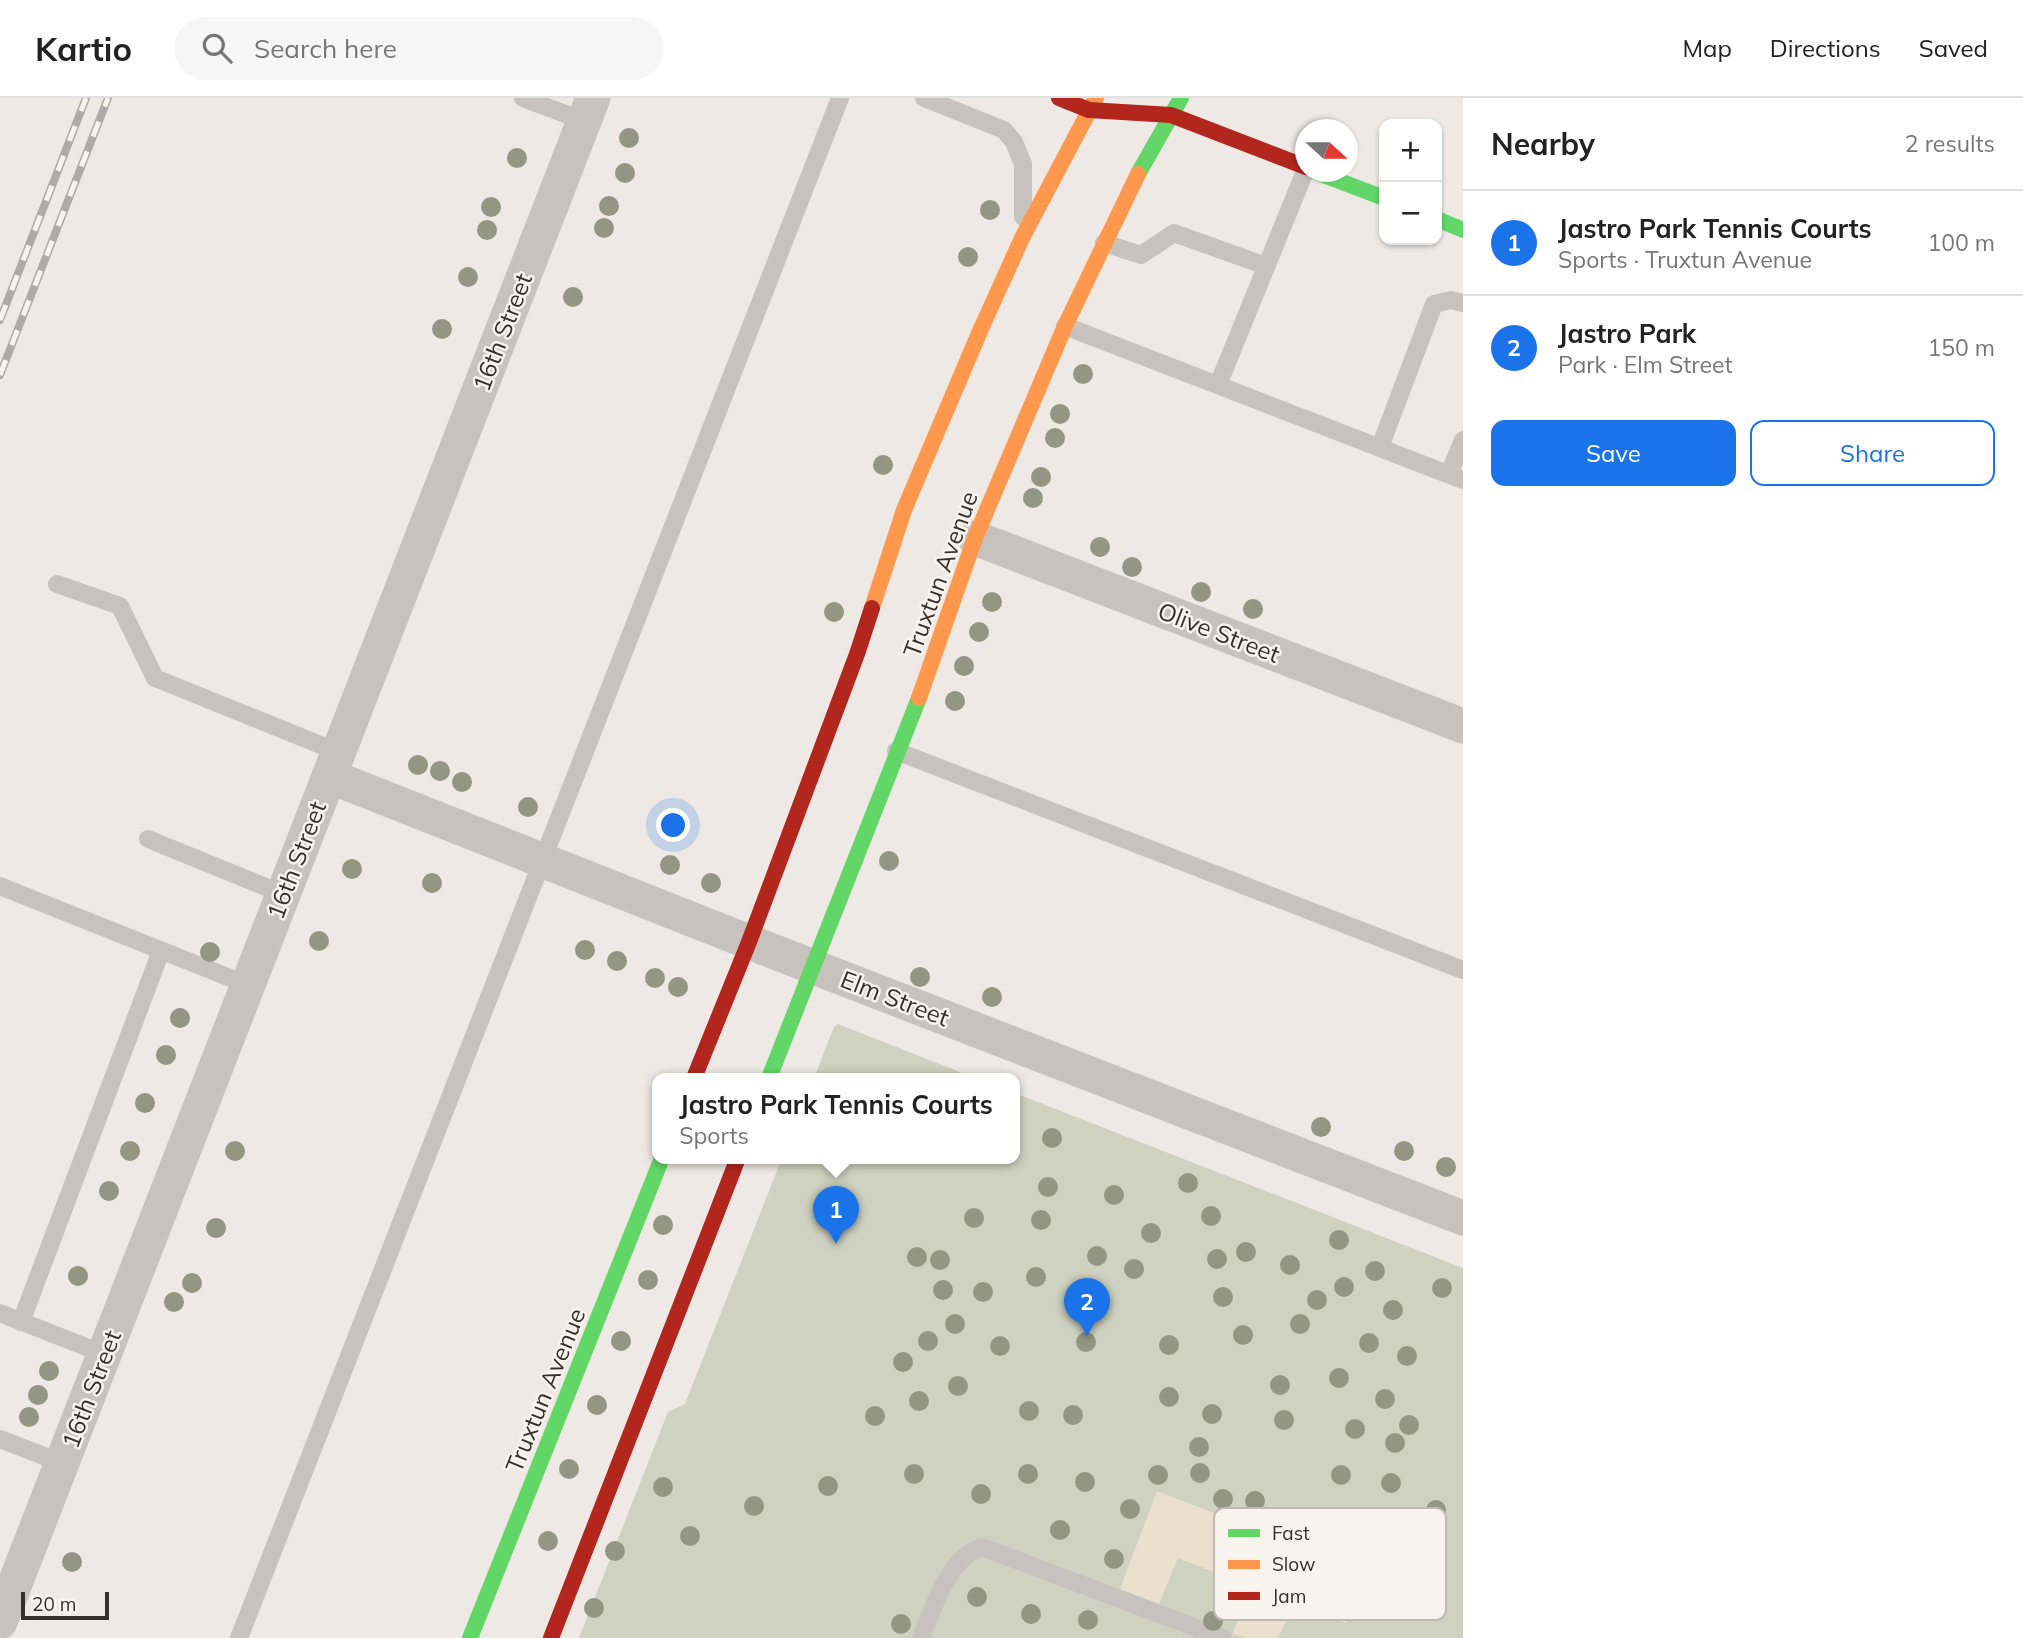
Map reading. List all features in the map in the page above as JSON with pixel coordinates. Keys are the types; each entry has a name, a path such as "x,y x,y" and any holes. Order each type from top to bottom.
{"main road":[{"path":"1059,98 1171,115 1295,164"},
{"path":"1155,98 1171,115"},
{"name":"Truxtun Avenue","path":"771,1073 926,679 975,538 1065,326 1139,172 1181,98"},
{"path":"697,1073 857,654 904,510 1022,238 1093,104"},
{"path":"1342,182 1379,196"},
{"path":"1442,221 1463,230"},
{"name":"Truxtun Avenue","path":"470,1638 660,1164"},
{"path":"551,1638 736,1164"}],"street":[{"name":"16th Street","path":"0,1622 589,110"},
{"name":"Olive Street","path":"975,538 1463,726"},
{"name":"Elm Street","path":"334,764 542,860 1463,1218"},
{"path":"0,1634 10,1638"}],"lane":[{"path":"523,98 589,110"},
{"path":"239,1638 840,98"},
{"path":"924,98 1004,130 1014,142 1023,164 1022,238"},
{"path":"1218,385 1300,182"},
{"path":"1104,243 1141,255 1174,233 1266,266"},
{"path":"1380,447 1434,304 1451,300 1463,303"},
{"path":"1065,326 1456,477 1463,440"},
{"path":"57,584 120,606 155,678 334,764"},
{"path":"896,751 1463,970"},
{"path":"148,839 283,894"},
{"path":"0,886 248,985"},
{"path":"21,1322 161,951"},
{"path":"0,1313 104,1354"},
{"path":"0,1439 62,1463"},
{"path":"921,1638 936,1598 948,1576 972,1550 982,1547 1223,1638"}],"green space":[{"path":"838,1024 962,1073 816,1073 834,1027"},
{"path":"1020,1095 1463,1268 1463,1638 579,1638 668,1412 685,1404 780,1164 1020,1164"}],"sand":[{"path":"1157,1491 1214,1513 1214,1572 1178,1558 1159,1604 1120,1589"},
{"path":"1238,1620 1286,1620 1278,1638 1245,1638 1233,1633"}],"railway":[{"path":"0,320 86,98"},
{"path":"0,375 108,98"}],"traffic: fast":[{"path":"1138,174 1181,98"},
{"path":"1342,182 1379,196"},
{"path":"1442,221 1463,230"},
{"path":"771,1073 919,698"},
{"path":"470,1638 660,1164"}],"traffic: slow":[{"path":"872,608 904,510 980,331 1022,238 1096,98"},
{"path":"919,698 975,538 1065,326 1138,174"}],"traffic: jam":[{"path":"1059,98 1089,110 1171,115 1295,163"},
{"path":"696,1073 749,942 872,608"},
{"path":"551,1638 736,1164"}],"place":[{"name":"Jastro Park Tennis Courts","path":"836,1244"},
{"name":"Jastro Park","path":"1087,1336"}]}
